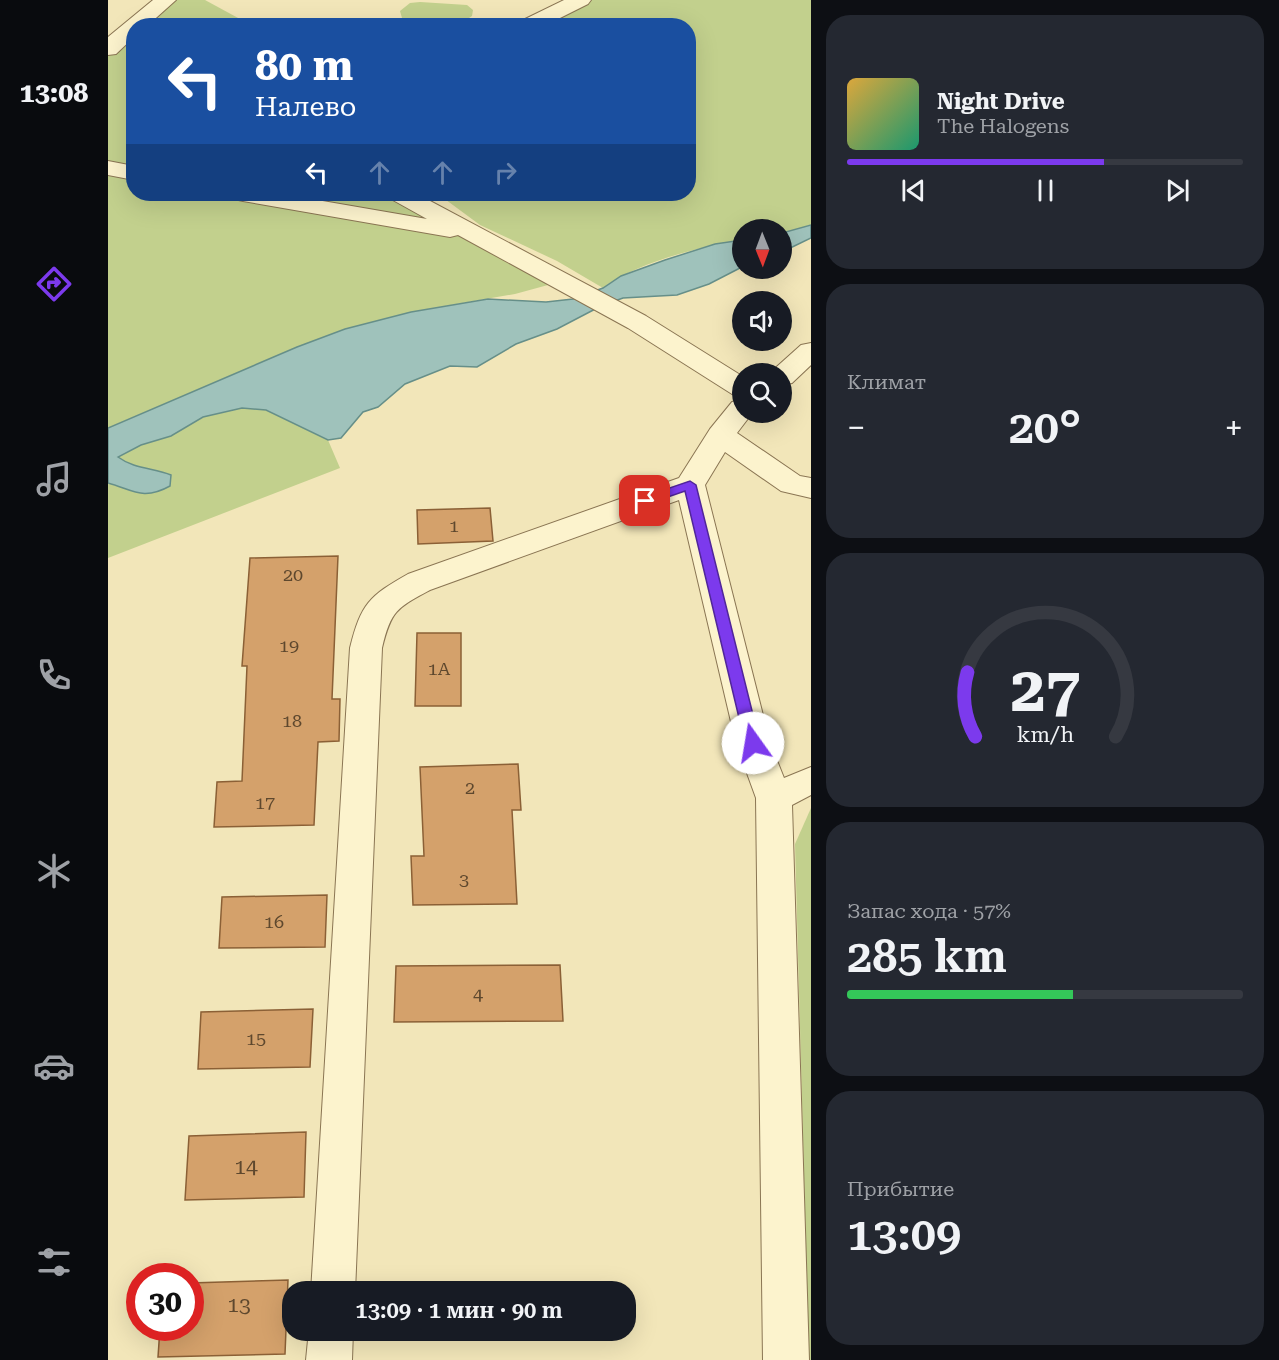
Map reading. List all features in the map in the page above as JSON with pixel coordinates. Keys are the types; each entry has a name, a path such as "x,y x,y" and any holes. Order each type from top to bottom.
{"street":[{"path":"141,18 166,0"},
{"path":"543,18 581,0"},
{"path":"530,5 551,14"},
{"path":"108,49 124,30"},
{"path":"108,168 126,171"},
{"path":"283,201 475,235"},
{"path":"413,201 552,274 637,322 732,382"},
{"path":"792,368 811,351"},
{"path":"334,1281 365,660 372,622 382,603 419,582 690,485 720,435 732,420"},
{"path":"720,435 791,484 811,488"},
{"path":"690,485 753,743 774,798 786,1360"},
{"path":"774,798 811,780"},
{"path":"329,1360 330,1341"}],"green space":[{"path":"171,0 205,0 238,18 148,18"},
{"path":"590,0 811,0 811,225 792,230 792,219 732,219 732,242 689,251 650,263 603,288 557,261 480,225 447,201 696,201 696,18 550,18"},
{"path":"410,3 467,5 473,10 469,18 402,18 400,11"},
{"path":"126,36 126,168 108,165 108,53"},
{"path":"108,169 126,173 126,201 279,201 477,237 547,281 548,285 515,294 411,312 345,329 297,347 108,428"},
{"path":"313,201 417,201 457,222 451,225"},
{"path":"242,408 266,410 328,440 340,468 108,558 108,483 138,493 152,493 169,486 144,468 129,464 118,457 141,445 171,436 203,417"},
{"path":"811,808 811,1360 809,1360 795,844"}],"water":[{"path":"811,225 811,238 792,247 792,230"},
{"path":"732,241 732,272 709,284 677,295 623,298 601,306 557,329 516,344 477,367 450,366 405,384 378,407 363,412 341,438 328,440 266,410 242,408 203,417 171,436 141,445 118,457 131,464 171,475 170,486 152,493 138,493 108,483 108,428 297,347 345,329 411,312 488,299 546,302 573,299 603,288 621,276 715,244"}],"building":[{"path":"490,508 493,541 418,544 417,510"},
{"path":"338,556 332,699 340,699 339,741 318,742 314,825 214,827 217,782 242,781 247,666 242,666 250,558"},
{"path":"417,633 461,633 461,706 415,706"},
{"path":"518,764 521,810 512,810 517,904 413,905 411,856 424,856 420,767"},
{"path":"327,895 325,947 219,948 222,897"},
{"path":"560,965 563,1021 394,1022 396,966"},
{"path":"313,1009 310,1067 198,1069 201,1012"},
{"path":"306,1132 304,1197 185,1200 189,1136"},
{"path":"288,1280 282,1281 282,1341 286,1341 285,1354 158,1357 159,1341 204,1341 204,1283"}],"route":[{"path":"645,501 690,485 753,743"}]}
